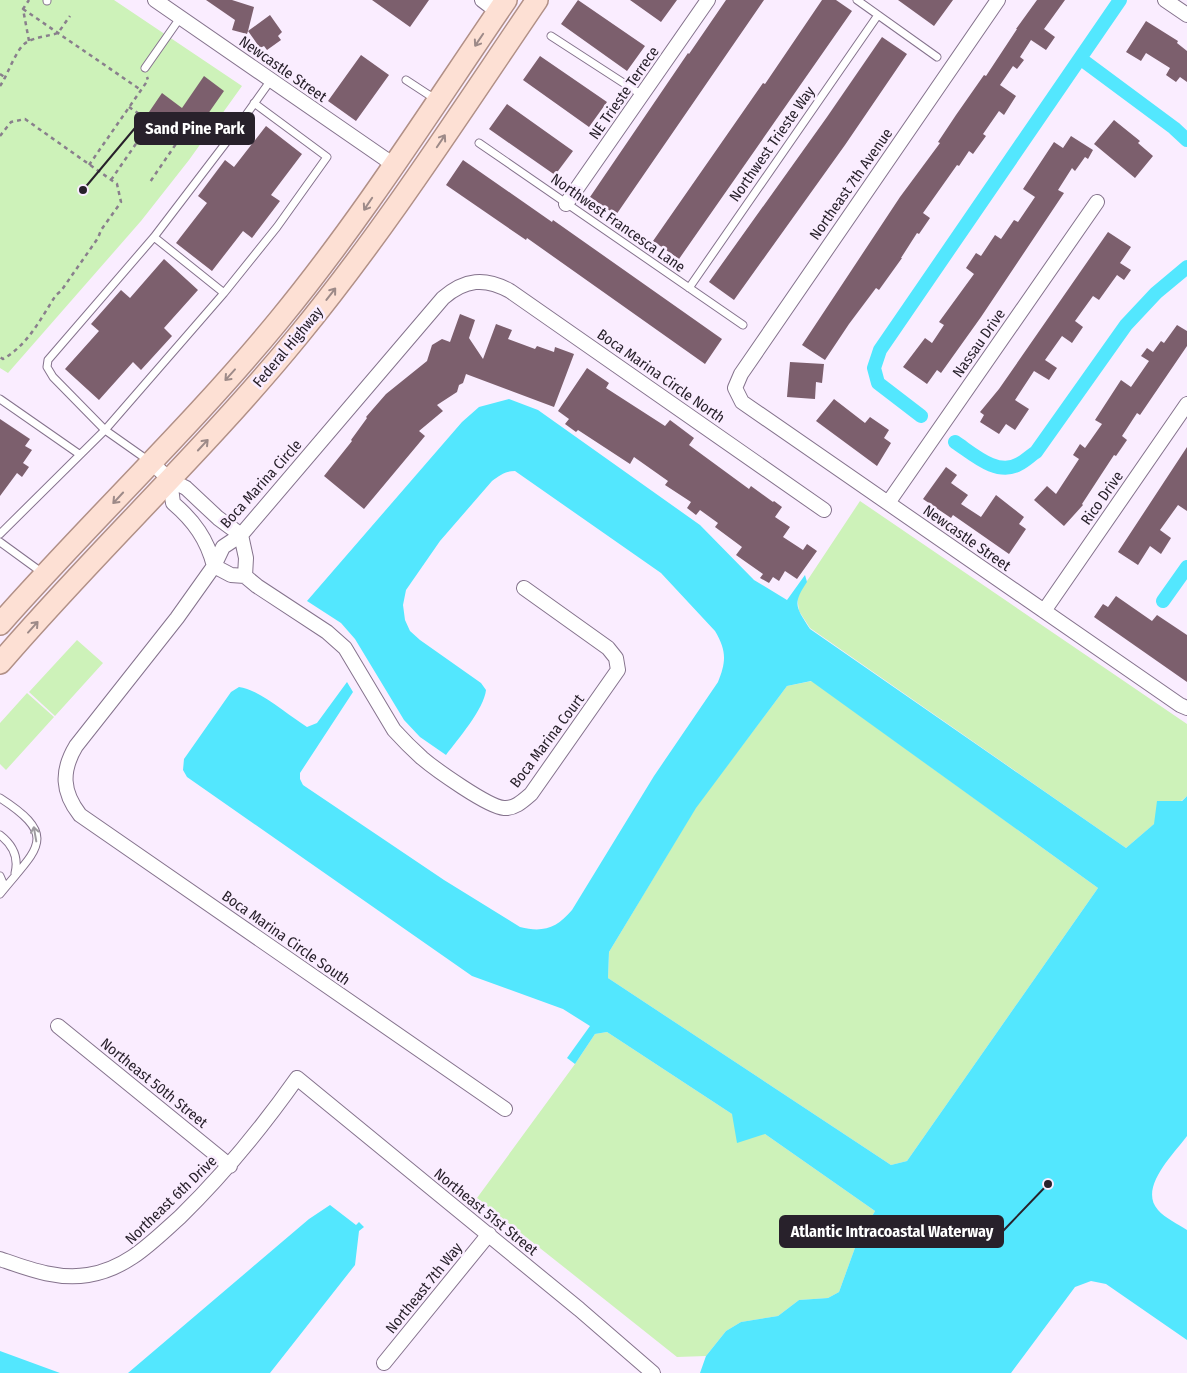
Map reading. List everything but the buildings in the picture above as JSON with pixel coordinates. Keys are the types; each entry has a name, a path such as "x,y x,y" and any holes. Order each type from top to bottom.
{"main road":[{"name":"Federal Highway","path":"0,663 216,431 298,336 384,224 538,0"},
{"name":"Federal Highway","path":"0,624 151,462 280,319 361,213 424,122 495,4"},
{"path":"414,181 413,156 424,122"},
{"path":"384,224 394,190 394,165"}],"street":[{"name":"Newcastle Street","path":"155,0 394,165"},
{"name":"NE Trieste Terrece","path":"566,204 708,0"},
{"name":"Northeast 7th Avenue","path":"735,388 746,366 998,0"},
{"path":"1165,0 1187,15"},
{"name":"Nassau Drive","path":"888,503 1097,202"},
{"name":"Boca Marina Circle North","path":"476,281 500,285 510,291 824,510"},
{"name":"Boca Marina Circle","path":"65,781 66,769 76,746 177,618 214,566 223,547 241,535 442,298 463,284 476,281"},
{"name":"Newcastle Street","path":"735,388 742,402 1187,708"},
{"name":"Rico Drive","path":"1044,611 1187,404"},
{"path":"151,462 170,480 186,488 218,518 241,535 246,558 246,576"},
{"path":"170,480 173,503 190,518 209,550 214,566"},
{"name":"Boca Marina Court","path":"214,566 231,575 246,576 257,586 327,632 345,648 394,730 422,758 487,803 505,808 519,804 531,794 618,670 616,658 608,648 524,588"},
{"name":"Boca Marina Circle South","path":"65,781 72,805 80,814 505,1109"},
{"name":"Northeast 50th Street","path":"58,1026 230,1166"},
{"name":"Northeast 6th Drive","path":"0,1258 31,1270 58,1276 88,1275 115,1267 134,1258 202,1196 230,1166 262,1127 297,1078"},
{"name":"Northeast 51st Street","path":"297,1078 580,1309 653,1373"},
{"name":"Northeast 7th Way","path":"384,1363 489,1234"}],"lane":[{"path":"857,0 936,57"},
{"name":"Northwest Trieste Way","path":"689,288 878,16"},
{"path":"145,68 180,18"},
{"path":"551,36 642,95"},
{"path":"151,462 105,430 53,377 47,367 48,360 154,236 271,80"},
{"path":"406,80 438,101"},
{"path":"0,534 105,430 224,294 277,227 327,157 254,104"},
{"name":"Northwest Francesca Lane","path":"479,143 743,325"},
{"path":"154,236 224,294"},
{"path":"0,399 79,454"},
{"path":"0,542 46,574"},
{"path":"0,798 18,809 28,818 34,826 37,840 35,851 0,894"},
{"path":"0,835 9,842 14,850 18,864 15,875"},
{"path":"0,876 3,883 0,894"}],"path":[{"path":"29,41 23,9 30,0"},
{"path":"23,9 141,90"},
{"path":"0,86 6,78 14,59 26,42 58,33 70,16"},
{"path":"89,165 148,80 145,68"},
{"path":"0,74 6,78"},
{"path":"129,107 178,141 150,182"},
{"path":"0,136 11,122 25,120 117,184 121,202 62,291 56,295 26,341 10,355 3,359 0,357"},
{"path":"111,180 151,122"}],"green space":[{"path":"0,0 114,0 242,86 189,160 141,221 8,373 0,368"},
{"path":"860,501 1187,724 1187,796 1126,848 810,628 799,611 797,596"},
{"path":"77,640 103,663 55,716 29,692"},
{"path":"812,681 1098,888 907,1161 891,1165 608,978 609,952 696,807 787,686"},
{"path":"27,693 54,717 6,770 0,764 0,723"},
{"path":"607,1032 765,1134 875,1211 856,1245 839,1292 828,1298 799,1300 778,1316 741,1322 726,1331 706,1356 677,1357 477,1198 595,1034"}],"water":[{"path":"509,399 538,410 700,525 754,580 787,600 805,575 807,582 799,596 798,606 810,629 1126,848 1154,824 1157,801 1182,801 1187,796 1187,1136 1160,1172 1152,1192 1153,1201 1158,1210 1187,1230 1187,1340 1106,1284 1091,1281 1075,1287 1011,1373 700,1373 706,1356 726,1331 741,1322 778,1316 799,1300 828,1298 839,1292 856,1245 875,1211 765,1134 737,1143 732,1114 607,1032 595,1034 575,1064 567,1058 590,1026 563,1009 472,976 187,777 183,770 184,759 231,692 239,687 265,698 307,727 317,723 347,682 353,692 300,773 303,785 444,880 520,927 528,929 549,928 561,921 572,910 654,776 718,682 723,668 724,656 722,645 715,631 661,573 515,471 503,474 492,481 440,541 406,590 403,605 405,620 410,631 481,683 486,690 476,715 446,755 420,737 404,720 355,639 341,623 307,601 462,422 479,407","holes":["811,681 1098,888 907,1161 891,1165 608,978 609,952 696,808 787,686"]},
{"path":"330,1205 356,1225 359,1222 364,1227 359,1231 355,1265 270,1373 128,1373 309,1219"},
{"path":"0,1351 60,1373 0,1373"}],"waterway":[{"path":"921,416 878,383 874,368 880,350 1120,0"},
{"path":"1081,59 1174,128 1187,140"},
{"path":"955,442 985,462 1002,468 1019,464 1036,452 1126,325 1156,293 1187,267"},
{"path":"1163,601 1187,567"}],"place":[{"name":"Sand Pine Park","path":"83,190"},
{"name":"Atlantic Intracoastal Waterway","path":"1048,1184"}]}
